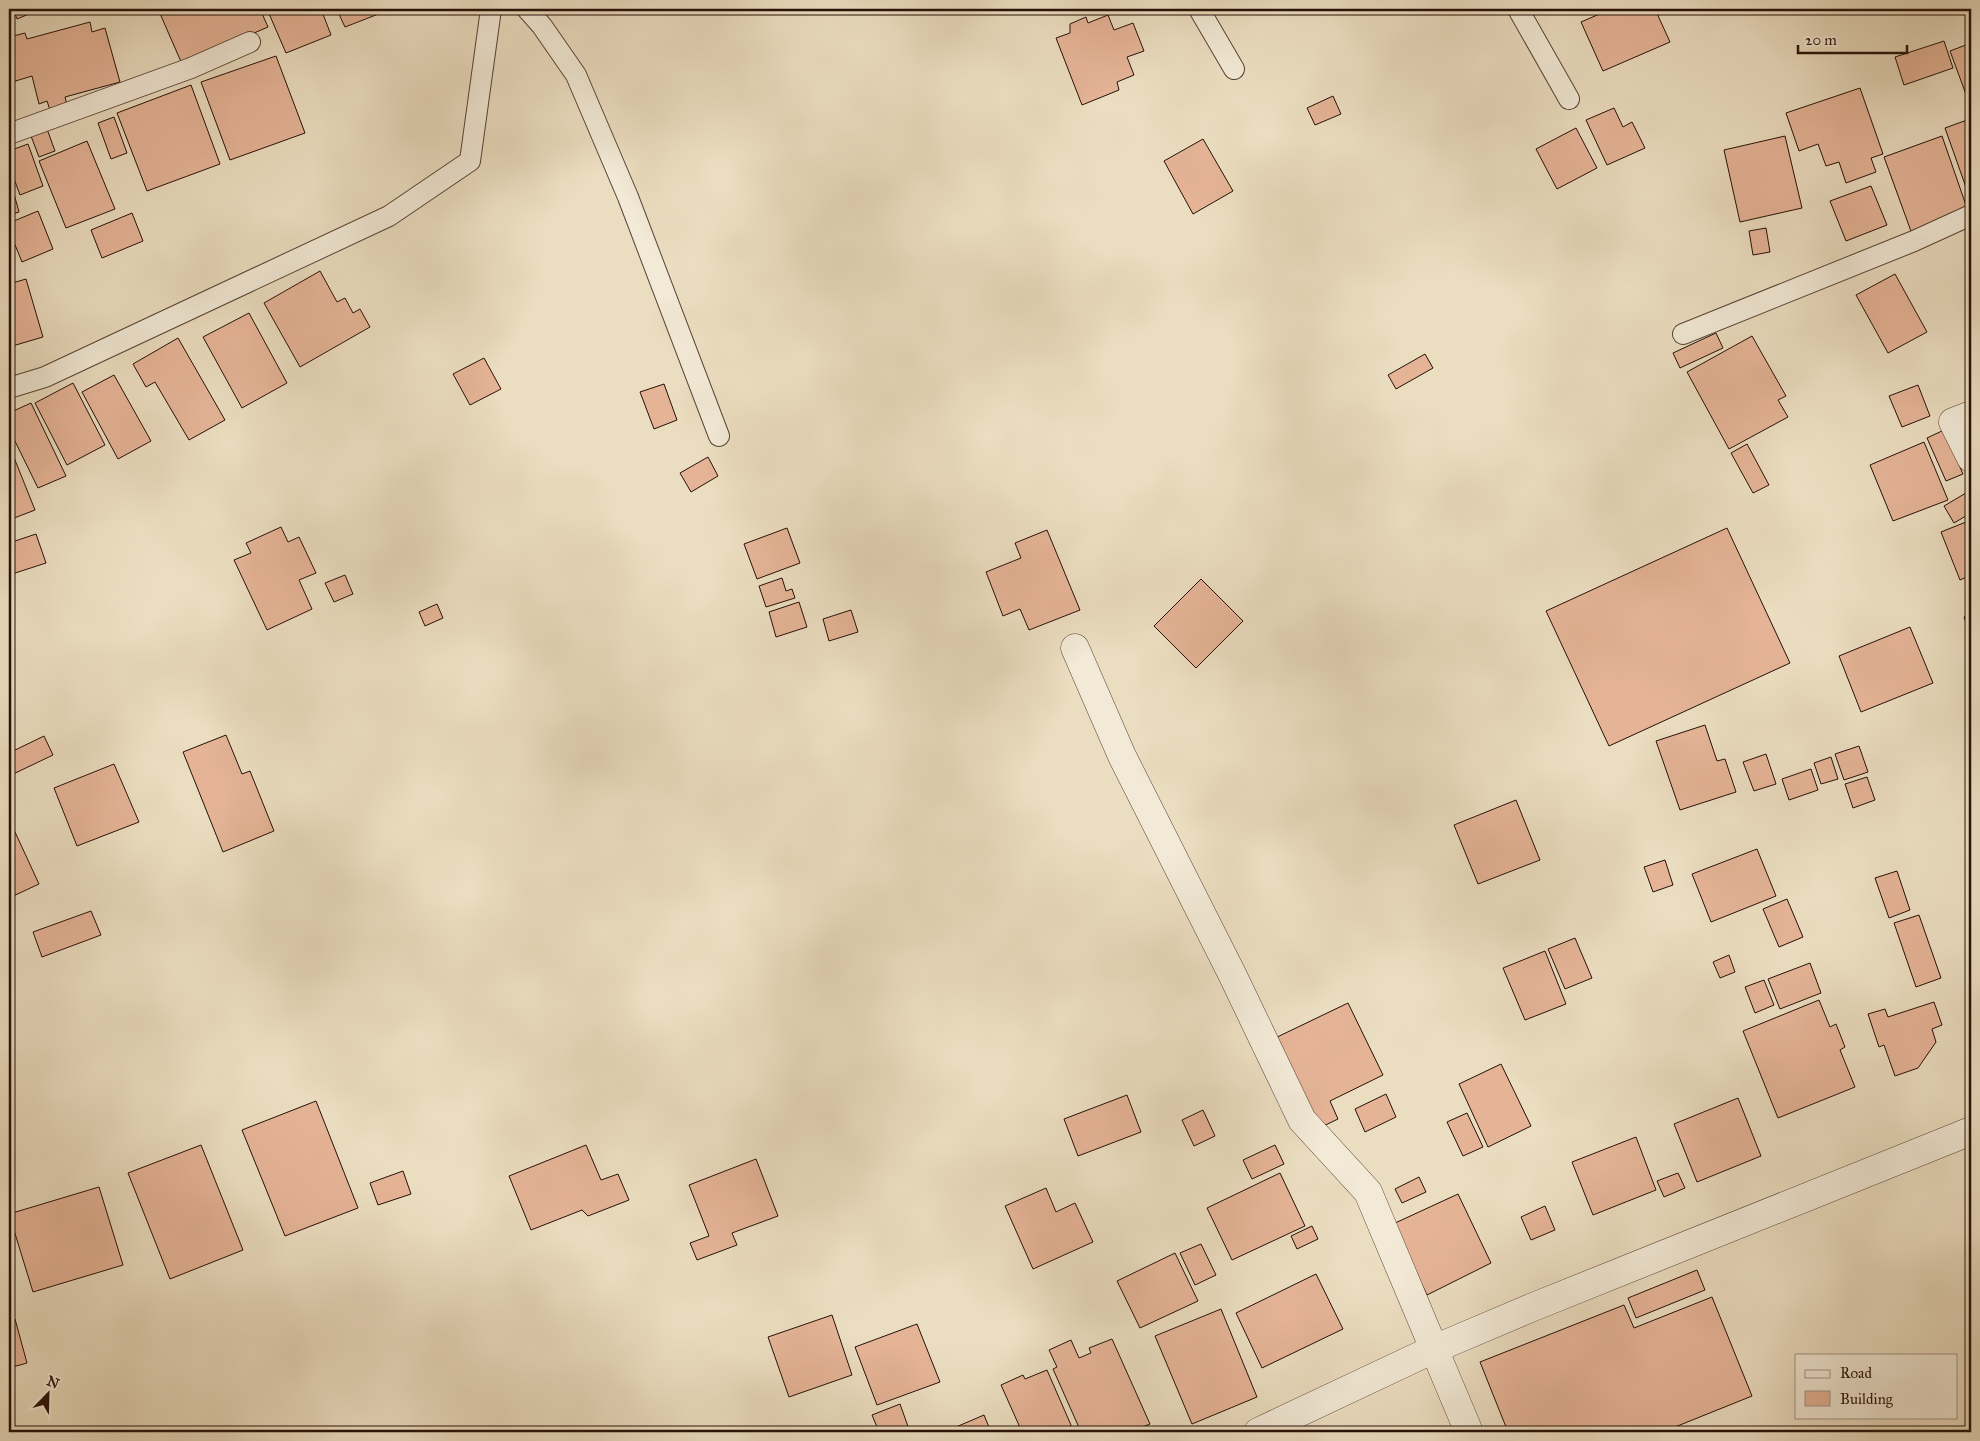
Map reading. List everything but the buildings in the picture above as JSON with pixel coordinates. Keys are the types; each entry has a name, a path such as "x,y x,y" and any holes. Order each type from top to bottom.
{"street":[{"path":"1971,415 1953,422 1971,458"},
{"path":"1075,648 1122,756 1232,974 1302,1120 1368,1192 1470,1432"},
{"path":"1258,1432 1434,1349 1533,1307 1971,1132"}],"lane":[{"path":"9,388 44,377 389,216 470,161 491,9"},
{"path":"527,9 542,26 576,75 628,197 719,436"},
{"path":"1200,9 1234,69"},
{"path":"1518,9 1568,99"},
{"path":"9,134 191,68 250,42"},
{"path":"1683,334 1914,241 1971,215"}]}
